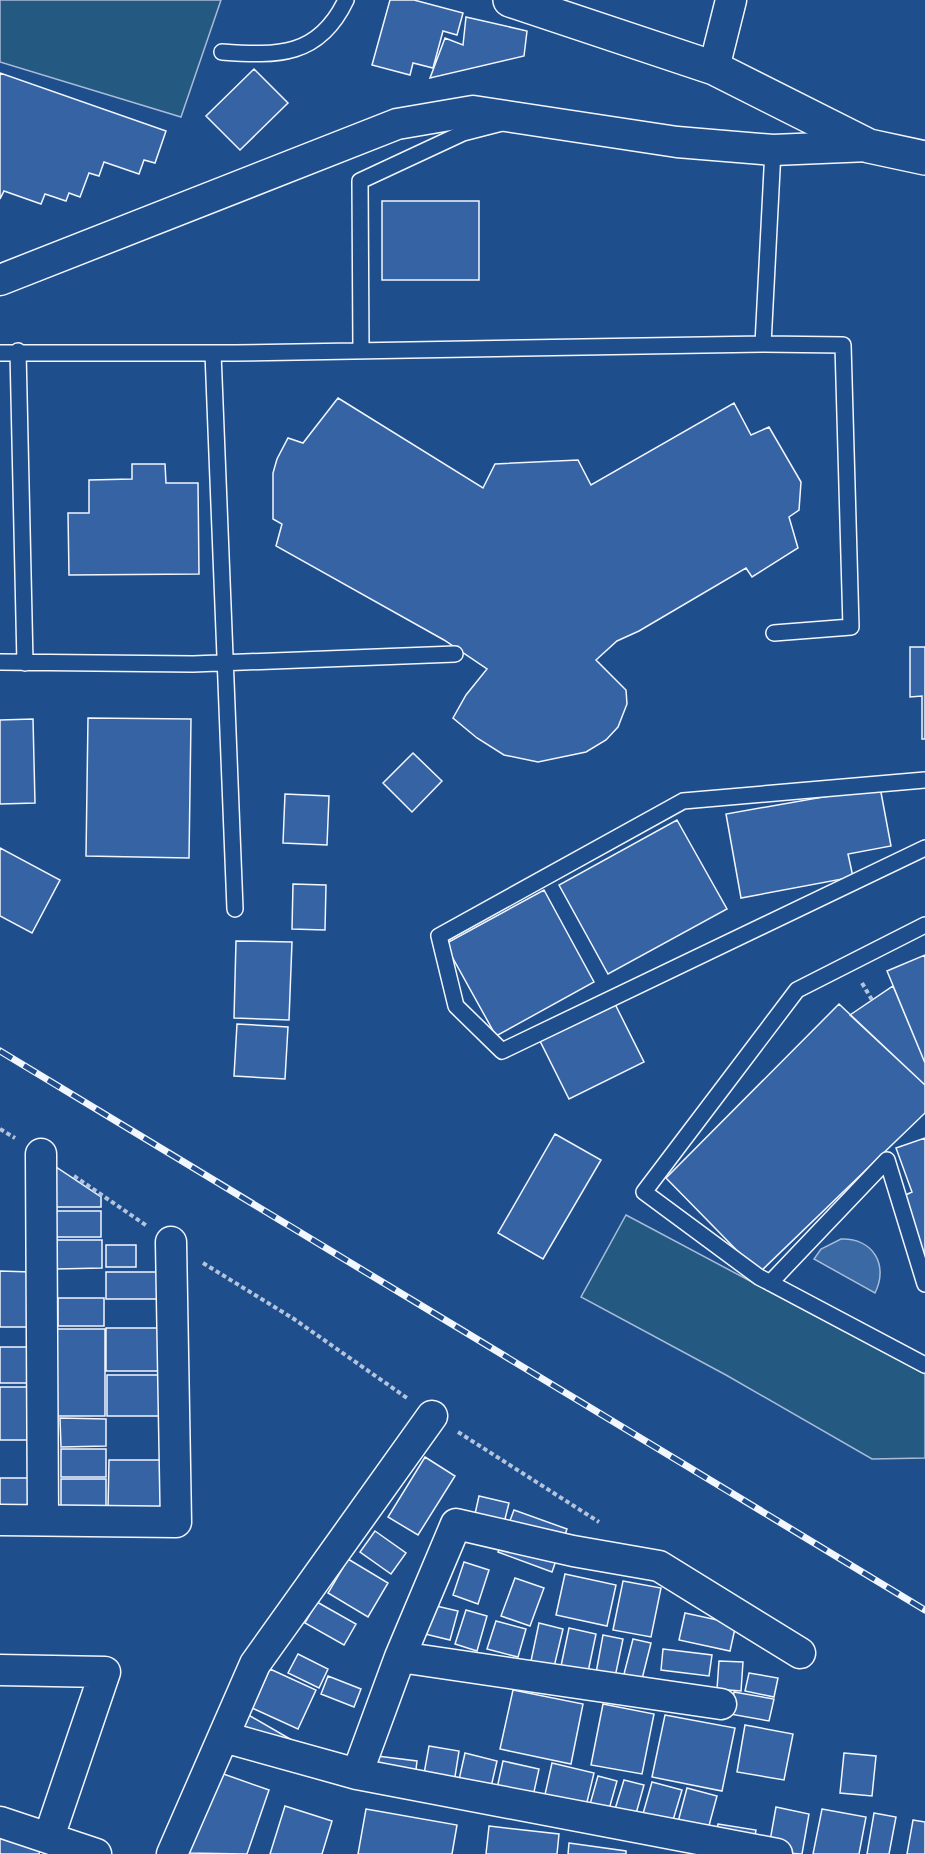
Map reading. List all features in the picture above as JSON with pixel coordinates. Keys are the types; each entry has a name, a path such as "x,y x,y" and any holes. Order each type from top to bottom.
{"main road":[{"path":"510,0 714,68 869,146 925,158"}],"street":[{"path":"714,68 731,0"},
{"path":"0,280 397,124 473,111 677,142 773,150 869,146"},
{"path":"41,1155 43,1520"},
{"path":"0,1520 176,1522 171,1242"},
{"path":"172,1854 255,1664 432,1416"},
{"path":"357,1774 400,1658 456,1524 573,1551 659,1566 800,1653"},
{"path":"400,1658 721,1704"},
{"path":"0,1670 105,1672 50,1837"},
{"path":"224,1737 357,1774 777,1854"},
{"path":"0,1822 96,1854"}],"lane":[{"path":"222,52 289,52 321,37 338,16 346,0"},
{"path":"361,351 360,181 463,133 520,118"},
{"path":"763,344 773,150"},
{"path":"0,353 18,351 213,353 763,344 843,345 851,627 774,633"},
{"path":"18,351 25,663"},
{"path":"213,353 235,909"},
{"path":"0,662 227,663 455,654"},
{"path":"925,780 683,801 439,936 456,1006 502,1051 925,848"},
{"path":"925,925 796,990 644,1192 770,1283 925,1365"},
{"path":"770,1283 887,1160 925,1284"}],"path":[{"path":"0,1129 171,1242 294,1319 432,1416 601,1523"}],"shaded area":[{"path":"0,0 221,0 181,117 0,62"},
{"path":"626,1215 925,1374 925,1458 872,1459 726,1375 581,1297"},
{"path":"841,1239 862,1243 875,1255 880,1273 875,1293 814,1259 821,1249"}],"building":[{"path":"390,0 414,0 463,13 457,35 443,31 433,68 413,63 410,75 372,65"},
{"path":"466,17 527,31 524,56 430,78 445,38 463,45"},
{"path":"254,69 288,103 240,150 206,116"},
{"path":"0,73 166,131 155,163 144,160 139,174 104,162 99,176 89,173 80,197 69,193 66,201 45,194 41,204 4,191 0,199"},
{"path":"382,201 479,201 479,280 382,280"},
{"path":"338,398 483,488 495,464 578,460 591,485 734,403 751,435 769,427 801,482 799,510 789,517 798,548 752,577 746,568 639,631 617,641 596,660 626,690 627,704 618,727 606,740 586,752 538,762 504,755 477,738 453,718 466,695 487,669 444,640 276,546 282,524 273,519 273,473 277,459 288,438 303,443"},
{"path":"132,464 165,464 166,483 198,483 199,574 69,575 68,513 89,513 89,480 132,479"},
{"path":"910,647 925,647 925,739 922,739 922,696 910,697"},
{"path":"88,718 191,719 189,858 86,856"},
{"path":"33,719 35,803 0,804 0,720"},
{"path":"413,753 442,781 412,812 383,783"},
{"path":"880,787 891,846 848,854 853,877 741,898 726,814"},
{"path":"285,794 329,796 327,845 283,843"},
{"path":"677,820 727,909 608,974 559,885"},
{"path":"0,848 60,880 32,933 0,916"},
{"path":"293,884 326,885 325,930 292,929"},
{"path":"544,890 594,982 496,1036 445,944"},
{"path":"236,941 292,942 289,1020 234,1018"},
{"path":"925,955 925,1063 887,971"},
{"path":"893,986 925,1063 925,1085 850,1015"},
{"path":"615,1004 644,1062 569,1099 540,1041"},
{"path":"839,1004 925,1085 925,1113 759,1273 666,1178"},
{"path":"237,1024 288,1027 285,1079 234,1076"},
{"path":"555,1134 601,1160 543,1259 498,1233"},
{"path":"925,1138 925,1263 901,1197 912,1192 896,1148"},
{"path":"52,1167 56,1167 101,1197 101,1207 52,1207"},
{"path":"55,1211 101,1211 101,1237 55,1237"},
{"path":"56,1240 102,1240 102,1268 56,1269"},
{"path":"106,1245 136,1245 136,1267 106,1267"},
{"path":"0,1271 31,1272 30,1327 0,1327"},
{"path":"106,1272 161,1272 161,1299 106,1299"},
{"path":"58,1298 104,1298 104,1326 58,1326"},
{"path":"106,1328 164,1328 164,1371 106,1371"},
{"path":"57,1329 105,1329 105,1416 57,1416"},
{"path":"0,1347 30,1347 30,1383 0,1383"},
{"path":"107,1375 166,1375 166,1416 107,1416"},
{"path":"0,1387 31,1387 31,1440 0,1440"},
{"path":"60,1418 106,1419 106,1446 61,1447"},
{"path":"61,1449 106,1449 106,1477 61,1477"},
{"path":"425,1457 455,1476 418,1535 388,1517"},
{"path":"109,1460 169,1460 169,1509 108,1509"},
{"path":"0,1478 34,1478 34,1508 0,1508"},
{"path":"61,1479 106,1479 106,1509 61,1509"},
{"path":"479,1496 509,1503 500,1539 471,1532"},
{"path":"514,1510 567,1529 552,1572 498,1552"},
{"path":"375,1531 406,1553 391,1574 360,1552"},
{"path":"348,1559 388,1583 368,1617 328,1593"},
{"path":"464,1562 489,1570 478,1604 453,1595"},
{"path":"565,1574 616,1585 607,1626 556,1615"},
{"path":"515,1578 544,1588 530,1626 501,1616"},
{"path":"623,1581 661,1588 651,1637 613,1630"},
{"path":"317,1602 356,1624 344,1645 305,1623"},
{"path":"432,1605 458,1611 450,1640 425,1634"},
{"path":"466,1610 487,1616 477,1651 455,1644"},
{"path":"685,1613 736,1624 730,1651 679,1640"},
{"path":"496,1621 526,1629 518,1657 487,1649"},
{"path":"539,1623 563,1629 554,1667 531,1661"},
{"path":"569,1628 596,1634 588,1672 561,1666"},
{"path":"603,1635 623,1639 615,1677 596,1673"},
{"path":"633,1639 651,1643 641,1683 623,1678"},
{"path":"663,1649 712,1655 709,1676 661,1670"},
{"path":"298,1654 328,1669 319,1688 288,1673"},
{"path":"719,1661 743,1662 741,1691 717,1689"},
{"path":"270,1669 316,1690 298,1729 252,1708"},
{"path":"749,1673 778,1678 774,1697 745,1691"},
{"path":"328,1676 361,1689 354,1707 321,1694"},
{"path":"513,1690 583,1704 571,1764 500,1749"},
{"path":"734,1692 774,1699 769,1721 730,1714"},
{"path":"603,1704 654,1714 642,1774 591,1765"},
{"path":"245,1713 297,1743 231,1735"},
{"path":"665,1715 735,1728 722,1791 652,1777"},
{"path":"745,1725 793,1734 784,1780 737,1772"},
{"path":"429,1746 459,1751 451,1802 420,1796"},
{"path":"465,1753 497,1761 486,1809 454,1802"},
{"path":"844,1753 876,1756 872,1796 840,1793"},
{"path":"377,1756 417,1761 414,1787 374,1782"},
{"path":"503,1761 539,1769 528,1819 492,1811"},
{"path":"552,1763 594,1773 581,1827 540,1817"},
{"path":"215,1771 269,1790 247,1854 186,1853"},
{"path":"598,1776 617,1781 604,1827 585,1822"},
{"path":"624,1780 644,1785 632,1828 611,1822"},
{"path":"652,1782 682,1790 668,1837 639,1828"},
{"path":"687,1788 717,1796 704,1844 674,1837"},
{"path":"285,1806 332,1821 322,1854 270,1854"},
{"path":"776,1807 809,1814 802,1854 768,1852"},
{"path":"366,1809 457,1825 452,1854 358,1854"},
{"path":"822,1809 866,1817 859,1854 813,1854"},
{"path":"874,1813 896,1817 889,1854 867,1854"},
{"path":"913,1820 925,1822 925,1854 907,1854"},
{"path":"718,1824 756,1830 752,1851 714,1844"},
{"path":"489,1826 559,1834 557,1854 486,1854"},
{"path":"0,1837 40,1851 39,1854 0,1854"},
{"path":"569,1843 626,1851 626,1854 568,1854"}],"railway":[{"path":"0,1051 925,1610"}]}
